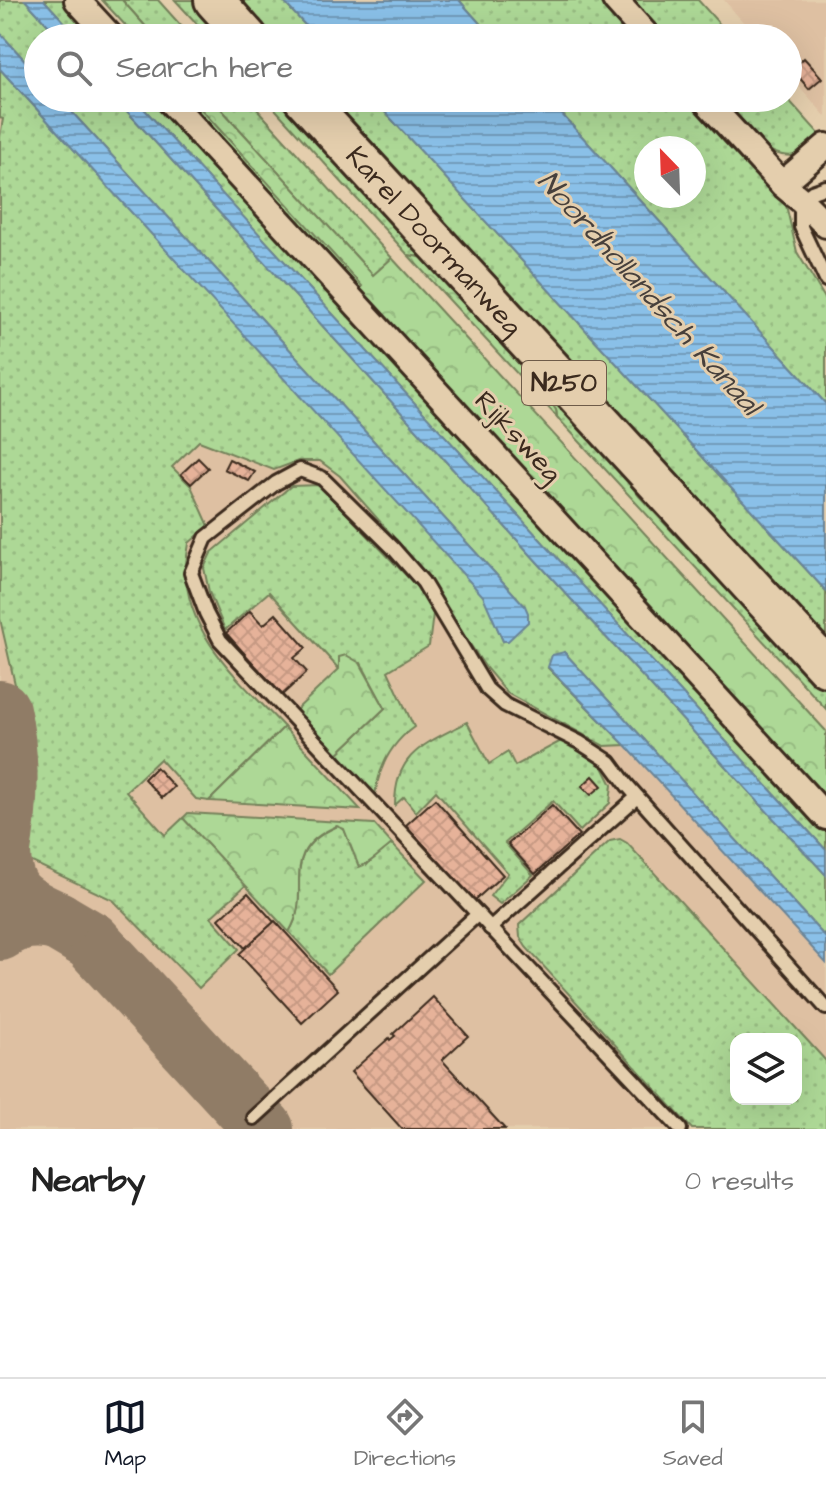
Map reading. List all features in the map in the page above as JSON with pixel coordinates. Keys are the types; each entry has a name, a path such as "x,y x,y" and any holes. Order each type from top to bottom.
{"main road":[{"path":"214,0 235,24"},
{"name":"Karel Doormanweg","path":"316,112 826,667"}],"street":[{"path":"77,0 99,24"},
{"path":"615,0 636,24"},
{"name":"Rijksweg","path":"180,112 826,817"},
{"path":"716,112 826,225"},
{"path":"791,192 826,146"}],"lane":[{"path":"826,187 812,192 791,192 801,227 826,280"},
{"path":"680,1129 220,640 191,573 206,538 276,483 300,470 322,478 423,582 487,689 505,705 579,742 610,762 637,797 826,1008"},
{"path":"490,928 637,797"},
{"path":"254,1118 477,915"}],"shaded area":[{"path":"0,0 24,28 24,112 97,112 826,895 826,1129 0,1129"},
{"path":"724,0 826,0 826,117 802,89 802,24 745,24"}],"green space":[{"path":"0,0 25,0 47,24 24,24 24,60 0,33"},
{"path":"44,0 66,0 88,24 66,24"},
{"path":"102,0 122,0 143,24 124,24"},
{"path":"122,0 158,0 179,24 143,24"},
{"path":"175,0 194,0 216,24 197,24"},
{"path":"233,0 282,0 304,24 255,24"},
{"path":"459,0 604,0 624,24 480,24"},
{"path":"630,0 698,0 719,24 650,24"},
{"path":"0,69 24,95 24,112 39,112 484,596 503,641 525,606 72,112 128,112 826,875 826,938 564,652 548,668 625,745 604,746 507,693 486,668 413,559 340,476 320,461 298,461 274,470 199,441 172,467 191,486 209,526 189,543 186,567 188,592 205,636 218,656 284,727 209,801 196,799 160,759 126,791 165,835 183,818 246,885 211,917 239,949 199,988 113,900 19,856 29,770 17,693 0,619 0,137 3,119 0,118"},
{"path":"147,112 169,112 826,830 826,850"},
{"path":"195,112 204,112 363,286 359,290"},
{"path":"204,112 224,112 373,275 392,258 826,731 826,800 359,290 362,286"},
{"path":"224,112 260,112 392,258 374,276"},
{"path":"278,112 297,112 582,422 639,496 708,570 750,606 826,689 826,709 557,417 556,410 425,258 408,255"},
{"path":"335,112 385,112 826,591 826,646"},
{"path":"560,112 699,112 786,205 797,252 826,300 826,404 647,208 706,208 706,136 634,136 634,193"},
{"path":"727,112 800,112 823,138 802,153 790,156 765,148"},
{"path":"408,255 425,258 534,376 556,410 557,417"},
{"path":"319,485 424,594 433,614 429,646 388,671 414,727 398,741 387,757 375,795 336,755 385,708 361,663 339,669 269,592 225,630 209,592 204,568 211,553 291,486"},
{"path":"346,655 360,663 385,708 336,755 296,710 339,669 339,657"},
{"path":"467,722 489,764 508,752 515,766 563,740 602,765 612,785 610,803 580,831 553,801 505,843 533,875 500,904 490,896 508,873 436,791 416,812 404,797 395,805 396,787 407,761 426,744"},
{"path":"284,727 361,810 209,801"},
{"path":"188,813 374,824 392,844 359,867 344,829 337,826 318,837 301,860 299,902 289,932 183,818"},
{"path":"338,826 344,829 350,843 367,865 392,844 426,880 328,974 289,932 299,902 301,860 307,848"},
{"path":"620,839 627,843 800,1033 730,1033 730,1105 802,1105 802,1035 826,1061 826,1129 692,1129 526,947 520,937 519,925 610,841"}],"water":[{"path":"25,0 44,0 66,24 47,24"},
{"path":"282,0 459,0 480,24 304,24"},
{"path":"0,33 24,60 24,95 0,69"},
{"path":"39,112 72,112 525,606 528,622 508,641 503,641 483,596"},
{"path":"128,112 147,112 826,850 826,875"},
{"name":"Noordhollandsch Kanaal","path":"385,112 560,112 634,193 634,208 647,208 826,404 826,591"},
{"path":"564,652 826,938 826,963 625,745 548,667 552,655"}],"building":[{"path":"804,58 822,78 809,89 802,81"},
{"path":"198,458 208,468 191,484 181,474"},
{"path":"229,459 255,472 249,481 224,469"},
{"path":"250,611 263,625 276,614 306,648 294,658 307,672 282,695 226,633"},
{"path":"156,767 174,787 162,798 144,779"},
{"path":"593,776 602,786 591,795 582,786"},
{"path":"435,799 503,875 474,901 406,825"},
{"path":"552,805 579,835 535,874 508,844"},
{"path":"248,893 274,922 245,948 219,919"},
{"path":"275,921 338,990 302,1023 239,954"},
{"path":"433,997 468,1036 442,1060 505,1129 402,1129 351,1072 395,1036 393,1034"}],"taxiway":[{"path":"0,710 8,783 0,856"},
{"path":"0,931 27,919 57,921 32,909 15,896 4,877 1,849"},
{"path":"57,921 91,941 264,1129"}]}
